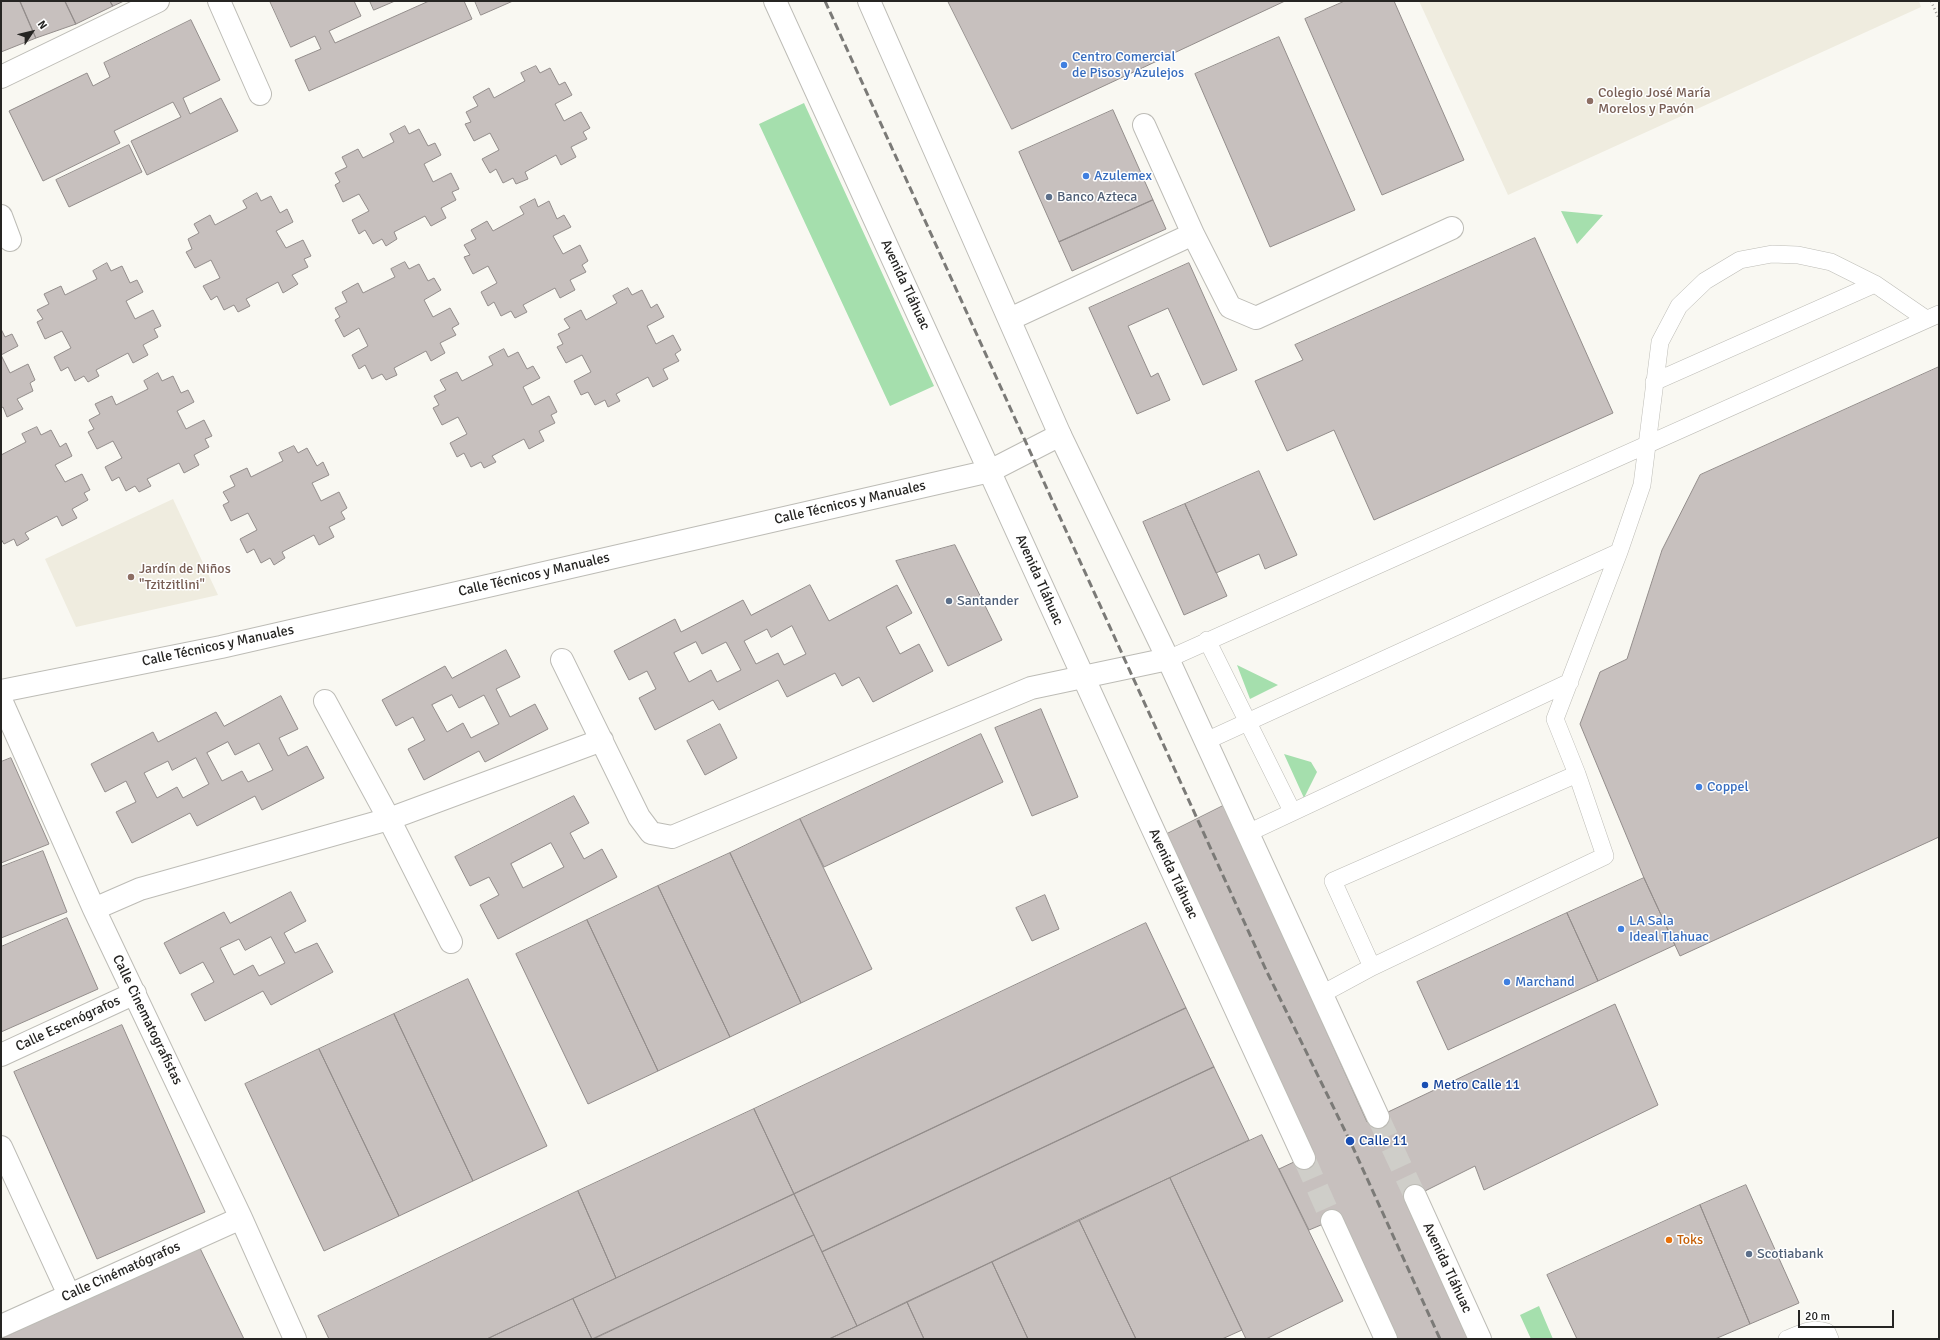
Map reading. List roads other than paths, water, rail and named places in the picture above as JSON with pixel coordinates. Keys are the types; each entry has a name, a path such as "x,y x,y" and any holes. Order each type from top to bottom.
{"street":[{"path":"1,77 158,1"},
{"path":"219,1 260,94"},
{"name":"Avenida Tláhuac","path":"774,1 1304,1158"},
{"path":"869,1 1060,435 1168,659 1378,1117"},
{"path":"1144,125 1193,234 1230,307 1256,318 1452,228"},
{"path":"1,216 10,240"},
{"path":"1010,319 1193,234"},
{"name":"Calle Técnicos y Manuales","path":"1,692 228,645 990,471 1060,435"},
{"path":"562,660 639,817 651,833 672,836 1031,688 1168,659"},
{"name":"Calle Cinematografistas","path":"1,700 94,909 241,1218 295,1339"},
{"path":"325,701 389,819 452,942"},
{"path":"94,909 140,889 389,819 602,740"},
{"name":"Calle Escenógrafos","path":"1,1055 135,993"},
{"path":"1,1147 69,1295"},
{"name":"Avenida Tláhuac","path":"1415,1196 1480,1339"},
{"name":"Calle Cinématógrafos","path":"1,1326 241,1218"},
{"path":"1332,1220 1386,1339"}],"lane":[{"path":"1322,994 1372,967 1605,856 1577,774 1555,719 1619,552 1642,485 1660,342 1679,306 1705,281 1740,260 1772,254 1798,255 1831,262 1875,284 1932,316"},
{"path":"1654,382 1875,284"},
{"path":"1168,659 1207,640 1932,316"},
{"path":"1206,742 1619,552"},
{"path":"1207,640 1292,812"},
{"path":"1248,833 1570,682"},
{"path":"1372,967 1333,881 1577,774"},
{"path":"1788,1339 1809,1330 1818,1329 1827,1332 1830,1339"}],"tunnel":[{"path":"1378,1117 1415,1196"},
{"path":"1304,1158 1332,1221"}],"railway":[{"path":"825,1 1266,970 1350,1141 1440,1339"}],"place":[{"name":"Centro Comercial de Pisos y Azulejos","path":"1064,65"},
{"name":"Colegio José María Morelos y Pavón","path":"1590,101"},
{"name":"Azulemex","path":"1086,176"},
{"name":"Banco Azteca","path":"1049,197"},
{"name":"Jardín de Niños \"Tzitzitlini\"","path":"131,577"},
{"name":"Santander","path":"949,601"},
{"name":"Coppel","path":"1699,787"},
{"name":"LA Sala Ideal Tlahuac","path":"1621,929"},
{"name":"Marchand","path":"1507,982"},
{"name":"Metro Calle 11","path":"1425,1085"},
{"name":"Calle 11","path":"1350,1141"},
{"name":"Toks","path":"1669,1240"},
{"name":"Scotiabank","path":"1749,1254"}]}
